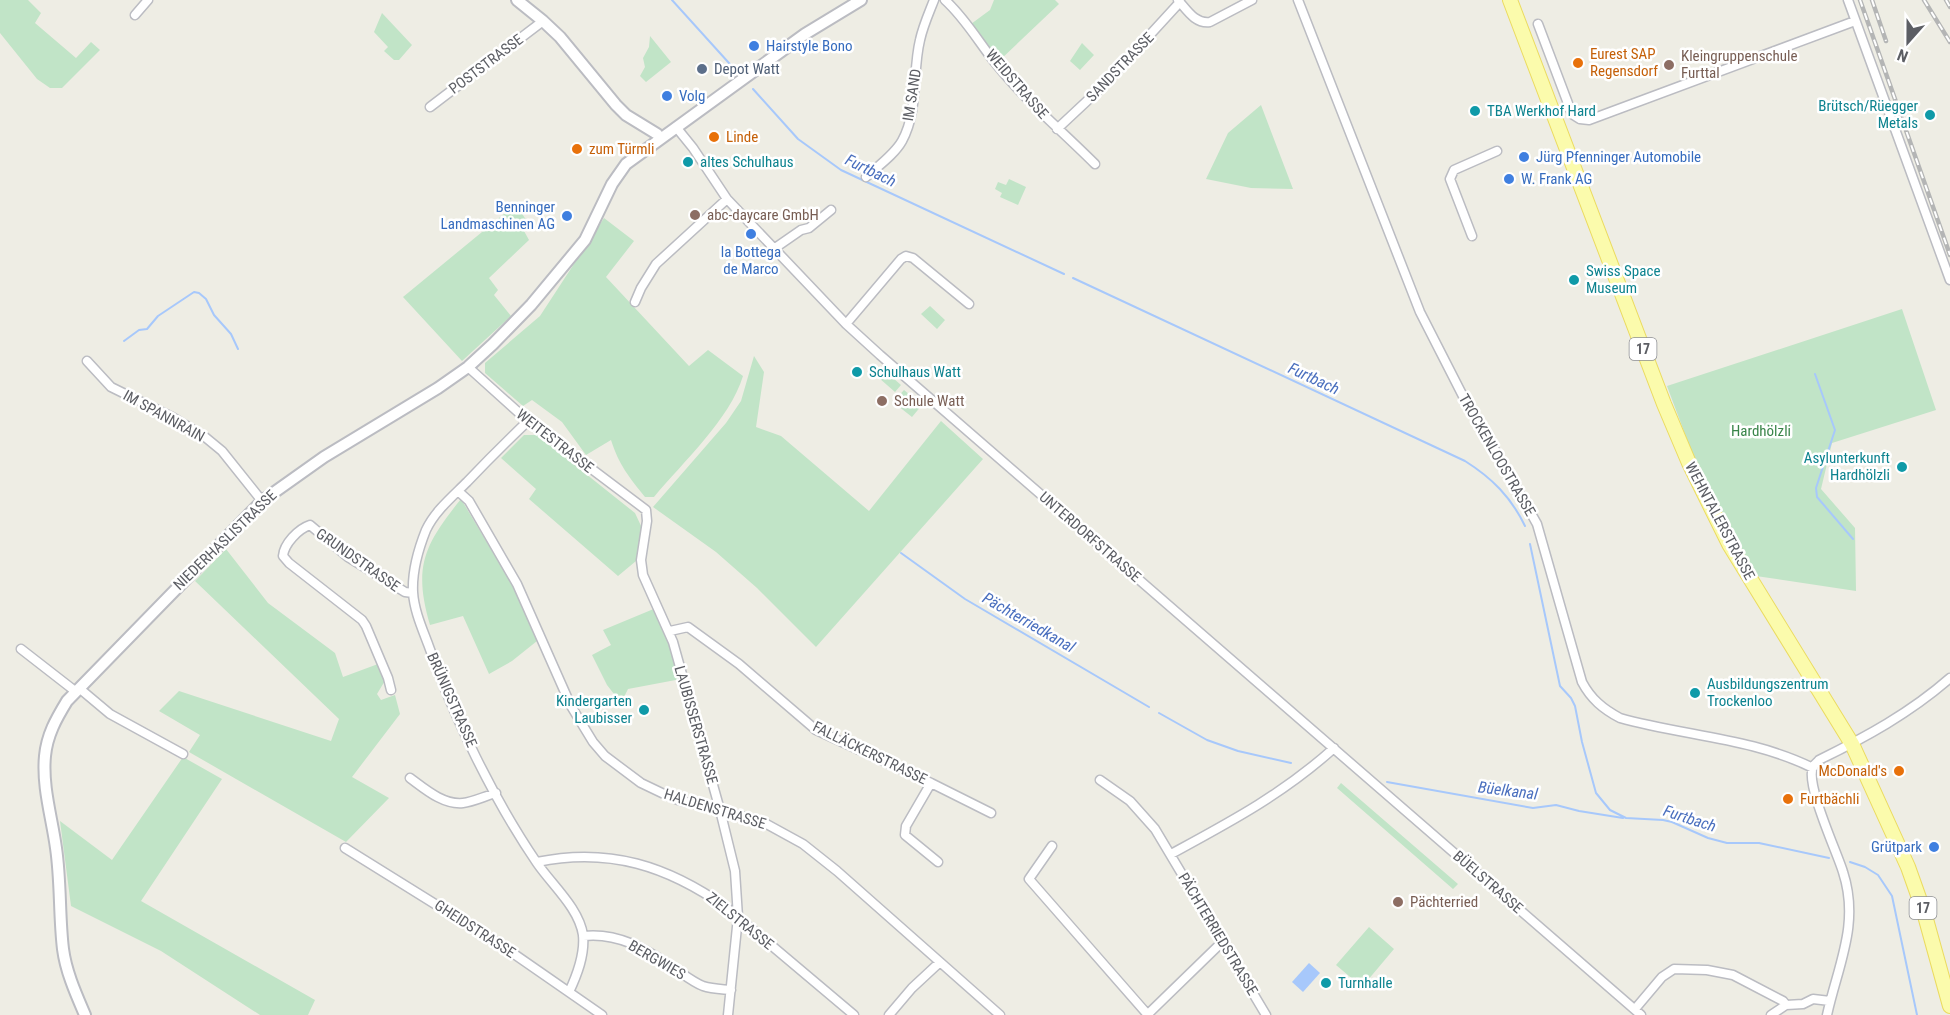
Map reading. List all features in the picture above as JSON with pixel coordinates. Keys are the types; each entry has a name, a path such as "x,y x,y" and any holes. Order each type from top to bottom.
{"main road":[{"name":"WEHNTALERSTRASSE","path":"1510,0 1664,404 1689,463 1741,566 1852,744"},
{"name":"17","path":"1852,744 1908,867 1924,912 1950,1006"}],"street":[{"path":"135,15 148,0"},
{"path":"517,0 560,37 626,115 660,138"},
{"name":"NIEDERHASLISTRASSE","path":"85,1015 66,967 63,951 60,876 45,776 45,756 53,724 77,689 262,501 324,457 438,388 468,367 494,344 531,305 585,240 612,184 626,164 805,34 861,0"},
{"name":"IM SAND","path":"866,177 902,142 908,126 915,87 920,40 934,0"},
{"name":"WEIDSTRASSE","path":"945,0 971,28 996,64 1057,129 1095,164"},
{"path":"1179,1 1197,21 1203,23 1210,22 1252,0"},
{"name":"TROCKENLOOSTRASSE","path":"1298,0 1420,312 1467,404 1537,524 1582,682 1587,692 1607,711 1620,718 1767,749 1813,768"},
{"path":"1848,0 1897,129 1950,280"},
{"name":"SANDSTRASSE","path":"1057,129 1103,86 1179,1"},
{"name":"POSTSTRASSE","path":"430,107 543,21"},
{"path":"1538,24 1572,114 1580,119 1589,120 1855,21"},
{"name":"UNTERDORFSTRASSE","path":"676,128 693,148 727,199 846,324 1334,748"},
{"path":"1472,236 1450,179 1454,170 1497,151"},
{"path":"635,302 656,264 727,199"},
{"path":"775,248 808,228 831,210"},
{"path":"846,324 906,256 913,258 969,304"},
{"name":"IM SPANNRAIN","path":"87,361 111,387 172,417 205,437 222,451 262,501"},
{"name":"WEITESTRASSE","path":"468,367 528,421 646,510"},
{"name":"BRÜNIGSTRASSE","path":"528,421 442,507 427,528 414,573 413,593 416,612 437,670 462,726 496,793 537,862 574,914 583,936"},
{"name":"HALDENSTRASSE","path":"458,491 470,501 517,584 571,706 593,742 618,767 641,783 678,800 761,821 787,834 814,852 1000,1015"},
{"name":"LAUBISSERSTRASSE","path":"646,510 647,521 641,560 644,575 670,631 735,871 738,917 728,1015"},
{"name":"GRUNDSTRASSE","path":"390,690 388,678 362,620 289,563 283,556 283,551 303,527 310,525 358,563 405,592 413,593"},
{"name":"FALLÄCKERSTRASSE","path":"670,631 688,627 739,664 816,730 991,813"},
{"path":"21,649 111,714 122,718 183,754"},
{"path":"1827,1015 1845,951 1850,906 1844,872 1814,791 1811,778 1813,768 1819,760 1880,730 1950,678"},
{"path":"1171,854 1248,813 1279,793 1334,748"},
{"name":"BÜELSTRASSE","path":"1334,748 1638,1012"},
{"path":"410,778 446,801 462,803 496,793"},
{"name":"PÄCHTERRIEDSTRASSE","path":"1100,780 1130,801 1155,829 1266,1015"},
{"path":"931,783 906,826 904,835 938,862"},
{"path":"1052,846 1029,879 1148,1015 1217,947 1224,943"},
{"name":"GHEIDSTRASSE","path":"345,848 494,940 602,1015"},
{"name":"ZIELSTRASSE","path":"537,862 558,857 595,855 628,861 676,877 706,893 738,917 854,1015"},
{"path":"569,992 582,957 583,936"},
{"name":"BERGWIES","path":"583,936 606,936 628,942 650,952 697,983 731,990"},
{"path":"889,1015 912,988 940,962"},
{"path":"1638,1012 1662,977 1674,969 1707,970 1733,975 1783,1001 1786,1005"},
{"path":"1771,1015 1786,1005 1803,1004 1813,999 1830,1001"}],"green space":[{"path":"0,0 28,0 41,13 35,23 76,58 91,42 100,50 62,88 50,88 37,79 0,33"},
{"path":"994,0 1055,0 1059,4 999,61 971,24 990,10"},
{"path":"382,13 412,45 399,60 394,60 384,51 388,47 374,32"},
{"path":"650,36 671,62 646,82 640,76 645,67 643,58 649,47"},
{"path":"1082,43 1094,55 1080,70 1070,61"},
{"path":"1261,105 1293,189 1251,188 1206,179 1228,133"},
{"path":"1009,179 1026,187 1018,205 1000,197 1002,193 995,189 998,182 1006,185"},
{"path":"516,204 528,223 524,231 529,240 489,278 498,290 494,295 511,316 462,361 403,297"},
{"path":"604,218 634,241 606,277 689,366 708,350 743,376 737,392 717,424 654,497 645,497 634,483 621,464 611,440 586,455 562,422 532,400 523,406 485,373 485,363 540,316"},
{"path":"930,306 945,320 937,329 921,314"},
{"name":"Hardhölzli","path":"1902,309 1936,410 1832,443 1821,489 1855,528 1856,591 1756,576 1695,461 1667,386"},
{"path":"754,356 764,372 756,427 781,436 869,511 941,421 983,459 816,647 757,588 716,552 653,507 726,423 741,401"},
{"path":"885,371 901,385 895,392 879,378"},
{"path":"904,390 922,405 912,417 893,402"},
{"path":"524,435 537,435 635,513 642,528 636,561 618,576 529,499 536,489 501,458"},
{"path":"461,499 513,586 537,641 512,661 489,674 463,616 430,625 422,587 425,558 430,544"},
{"path":"226,549 268,603 335,653 343,677 378,664 386,679 377,694 381,700 395,695 400,714 352,777 389,798 346,842 189,752 200,735 159,711 179,691 331,741 339,719 195,581"},
{"path":"656,608 673,648 681,679 628,689 621,703 607,685 592,655 611,645 603,630"},
{"path":"183,757 222,779 141,901 315,1000 308,1015 260,1015 161,951 71,906 60,821 112,860"},
{"path":"1341,783 1458,884 1453,889 1337,788"},
{"path":"1369,927 1394,949 1362,987 1336,965"}],"water":[{"path":"1309,963 1320,973 1303,992 1292,982"}],"waterway":[{"name":"Furtbach","path":"672,0 738,73"},
{"name":"Furtbach","path":"753,89 798,139 841,170 1064,274"},
{"name":"Furtbach","path":"1073,278 1465,461 1500,489 1514,506 1525,526"},
{"path":"124,341 139,330 147,329 158,316 194,292 206,299 214,315 231,334 238,349"},
{"path":"1815,374 1835,430 1816,488 1817,497 1853,539"},
{"name":"Furtbach","path":"1530,544 1560,686 1575,706 1596,793 1610,810 1626,818 1672,822 1708,838 1727,843 1759,843 1829,858"},
{"name":"Pächterriedkanal","path":"901,553 965,599 1149,707"},
{"name":"Pächterriedkanal","path":"1159,713 1207,740 1238,751 1291,763"},
{"name":"Büelkanal","path":"1387,782 1533,808 1556,805 1623,818"},
{"name":"Furtbach","path":"1850,862 1878,875 1892,896 1917,1015"}],"railway":[{"path":"1860,0 1950,255"},
{"path":"1872,0 1886,41"},
{"path":"1924,0 1950,42"},
{"path":"1946,0 1950,7"}],"place":[{"name":"Hairstyle Bono","path":"754,46"},
{"name":"Eurest SAP Regensdorf","path":"1578,63"},
{"name":"Kleingruppenschule Furttal","path":"1669,65"},
{"name":"Depot Watt","path":"702,69"},
{"name":"Volg","path":"667,96"},
{"name":"TBA Werkhof Hard","path":"1475,111"},
{"name":"Brütsch/Rüegger Metals","path":"1930,115"},
{"name":"Linde","path":"714,137"},
{"name":"zum Türmli","path":"577,149"},
{"name":"Jürg Pfenninger Automobile","path":"1524,157"},
{"name":"altes Schulhaus","path":"688,162"},
{"name":"W. Frank AG","path":"1509,179"},
{"name":"abc-daycare GmbH","path":"695,215"},
{"name":"Benninger Landmaschinen AG","path":"567,216"},
{"name":"la Bottega de Marco","path":"751,234"},
{"name":"Swiss Space Museum","path":"1574,280"},
{"name":"Schulhaus Watt","path":"857,372"},
{"name":"Schule Watt","path":"882,401"},
{"name":"Asylunterkunft Hardhölzli","path":"1902,467"},
{"name":"Ausbildungszentrum Trockenloo","path":"1695,693"},
{"name":"Kindergarten Laubisser","path":"644,710"},
{"name":"McDonald's","path":"1899,771"},
{"name":"Furtbächli","path":"1788,799"},
{"name":"Grütpark","path":"1934,847"},
{"name":"Pächterried","path":"1398,902"},
{"name":"Turnhalle","path":"1326,983"}]}
